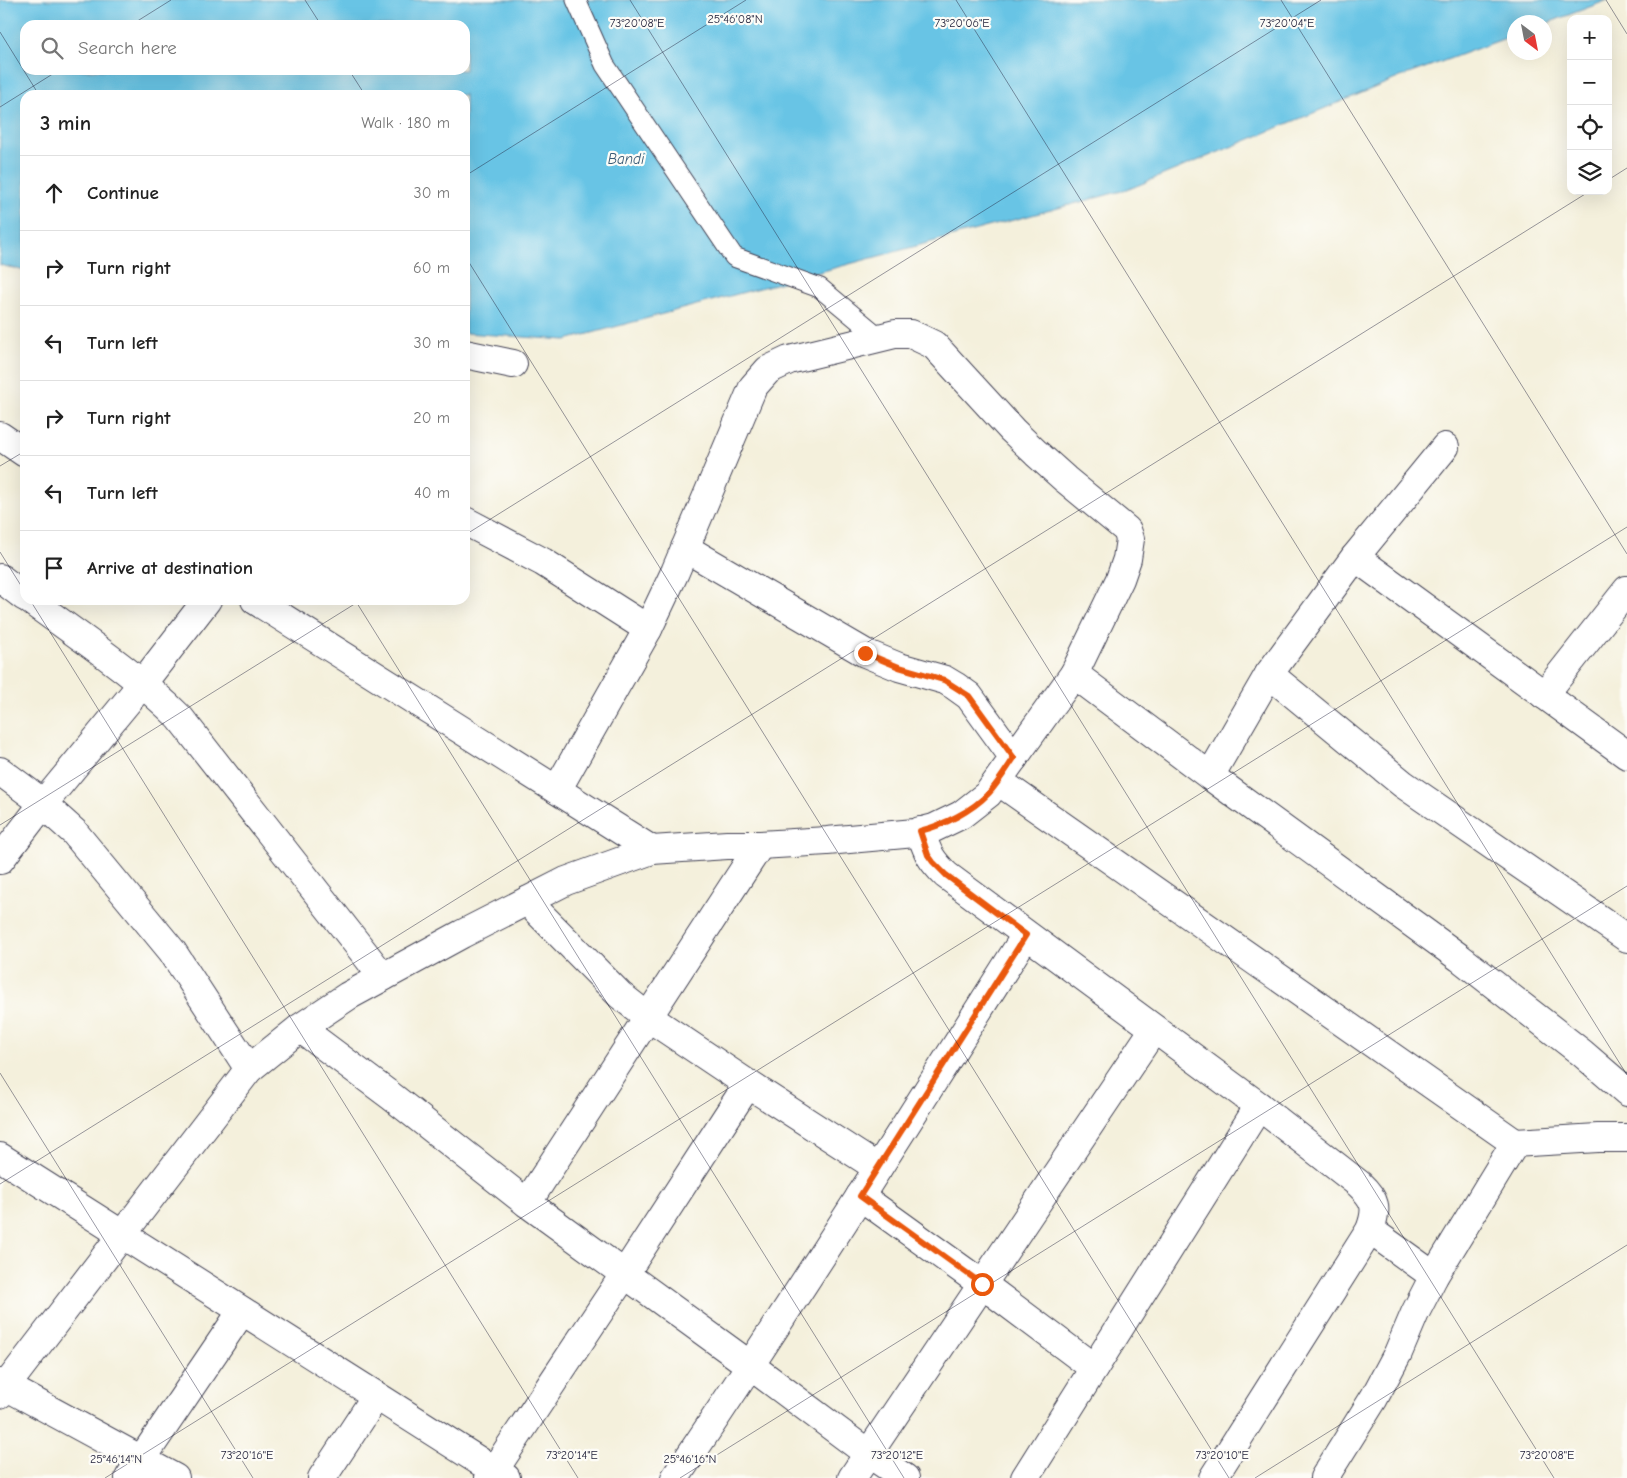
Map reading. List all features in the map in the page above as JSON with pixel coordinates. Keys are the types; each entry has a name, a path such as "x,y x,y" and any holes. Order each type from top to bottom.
{"street":[{"path":"175,1478 135,1469 2,1388 249,1069 300,1028 348,996 462,934 566,881 652,850 727,845 760,846 860,839 934,828 961,815 988,794 1074,674 1120,579 1127,559 1130,539 1127,530 1036,454 934,345 911,334 895,334 789,360 768,370 753,387 685,548 648,629 557,790"},
{"path":"470,355 513,364"},
{"path":"0,436 20,450"},
{"path":"1210,776 1269,674 1355,557 1445,447"},
{"path":"470,524 542,562 648,629"},
{"path":"685,548 865,653 899,667 944,680 955,686 969,696 1014,758"},
{"path":"1355,557 1627,755"},
{"path":"0,578 20,592"},
{"path":"1544,695 1627,590"},
{"path":"37,605 158,696 180,718 383,977"},
{"path":"0,860 203,605"},
{"path":"263,605 652,850"},
{"path":"1074,674 1210,776 1460,958 1582,1053 1627,1092"},
{"path":"1269,674 1403,784 1627,938"},
{"path":"0,771 43,804 74,832 172,952 249,1069"},
{"path":"998,781 1515,1143 1627,1138"},
{"path":"920,831 928,855 946,875 1259,1106 1369,1194 1375,1206 1370,1230 1213,1478"},
{"path":"528,1203 760,846"},
{"path":"528,901 614,989 648,1017 878,1168"},
{"path":"675,1478 751,1366 1026,935"},
{"path":"300,1028 624,1275 905,1478"},
{"path":"852,1478 1154,1029"},
{"path":"0,1157 376,1396 496,1475 748,1084"},
{"path":"1025,1478 1259,1106"},
{"path":"1324,1478 1374,1398 1398,1353 1415,1312 1434,1276 1515,1143"},
{"path":"860,1196 1094,1368"},
{"path":"1370,1230 1434,1276"},
{"path":"135,1469 242,1311"},
{"path":"322,1478 376,1396"}],"lane":[{"path":"576,0 605,65 734,257 820,288 880,338"}],"water":[{"name":"Bandi","path":"0,0 1608,0 1552,21 1552,15 1507,15 1507,38 1403,76 1129,189 566,340 470,333 470,90 20,90 20,270 0,265"}],"route":[{"path":"865,653 899,667 944,680 955,686 969,696 977,705 1014,758 988,794 961,815 934,828 920,831 928,855 946,875 1026,935 860,1196 982,1284"}]}
